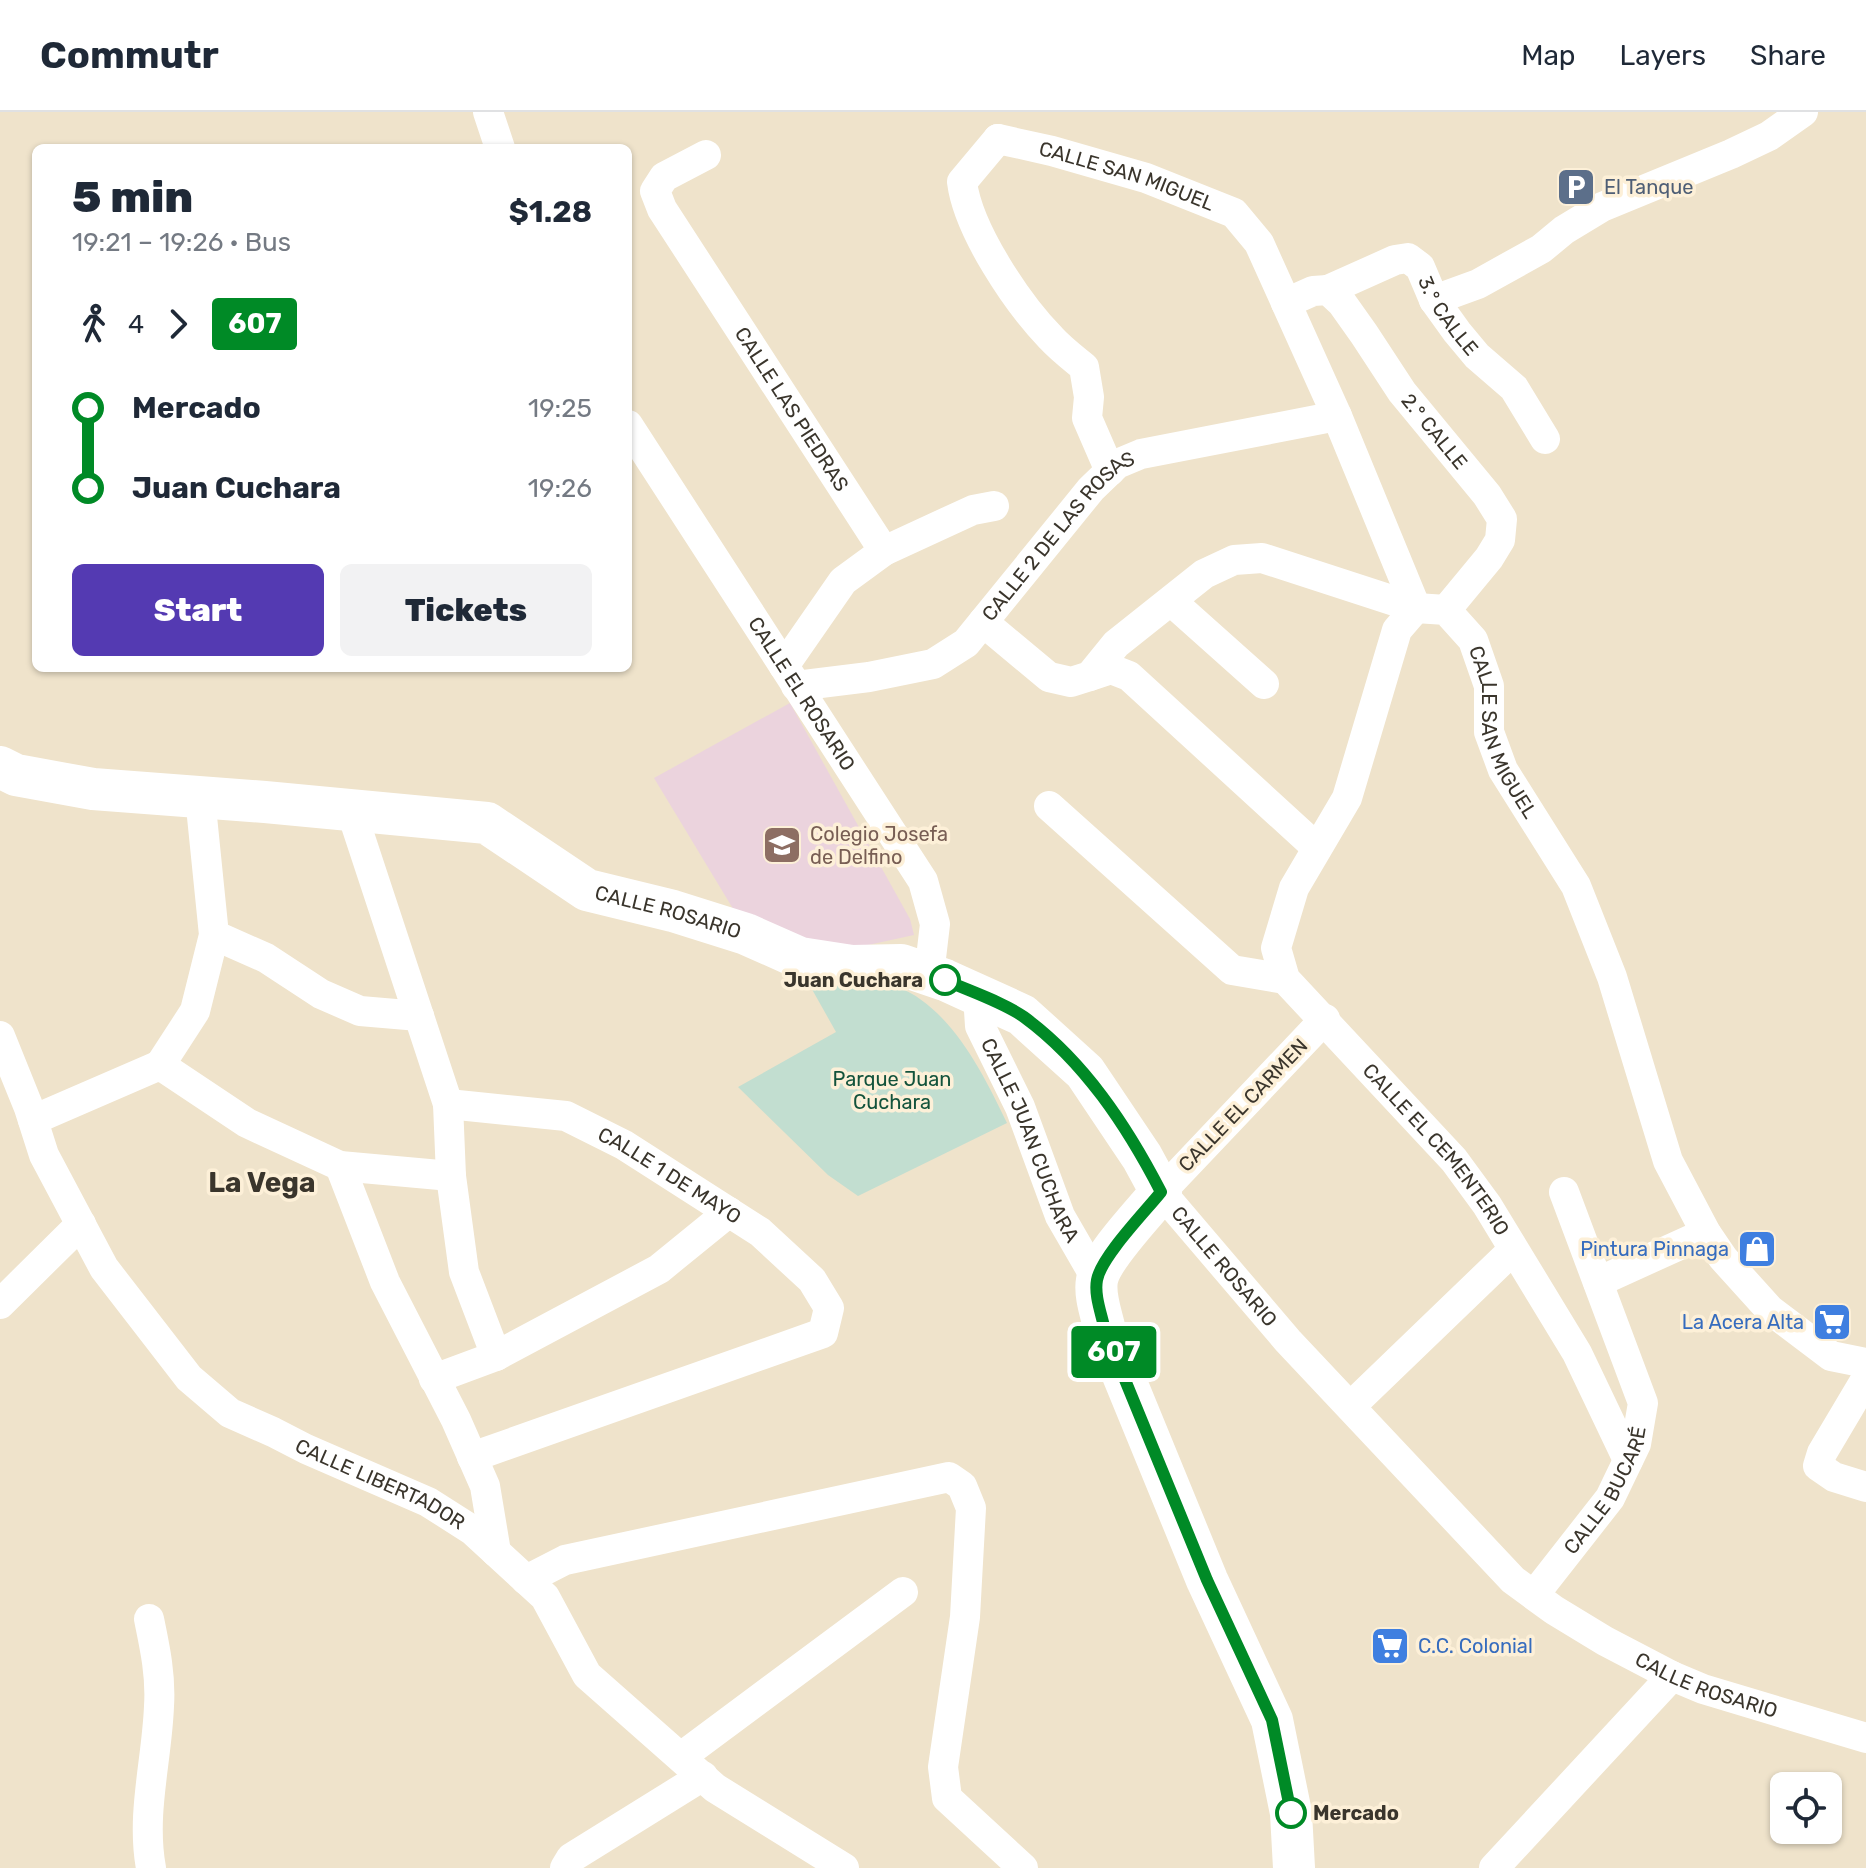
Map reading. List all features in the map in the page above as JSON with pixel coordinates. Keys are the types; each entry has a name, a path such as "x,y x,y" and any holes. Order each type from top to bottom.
{"street":[{"path":"488,112 499,144"},
{"path":"1434,300 1478,284 1541,249 1564,230 1602,207 1731,154 1769,136 1803,112"},
{"path":"997,125 962,182 965,204 1005,279 1051,338 1084,367 1089,397 1087,418 1110,471"},
{"name":"CALLE SAN MIGUEL","path":"997,125 1052,151 1146,178 1234,213 1259,243 1337,416 1431,609 1473,640 1489,686 1489,732 1503,770 1576,886 1612,977 1668,1161 1706,1233 1723,1258 1770,1310 1831,1356 1866,1363"},
{"name":"CALLE LAS PIEDRAS","path":"706,155 664,177 655,191 662,209 884,551"},
{"name":"3.° CALLE","path":"1328,290 1395,260 1408,258 1420,267 1434,300 1477,356 1514,388 1545,439"},
{"path":"1286,303 1313,291 1328,290"},
{"name":"2.° CALLE","path":"1328,290 1342,303 1402,392 1487,495 1502,519 1500,540 1489,558 1431,609"},
{"name":"CALLE 2 DE LAS ROSAS","path":"790,676 869,677 933,664 966,643 1091,489 1117,464 1141,454 1337,416"},
{"name":"CALLE EL ROSARIO","path":"632,431 923,881 935,924 929,975"},
{"path":"790,676 843,581 884,551 973,510 994,506"},
{"path":"1090,676 1116,644 1204,574 1234,560 1262,558 1431,609"},
{"path":"1171,601 1264,684"},
{"path":"1049,806 1232,970 1285,979 1276,948 1294,888 1347,798 1397,630 1431,609"},
{"path":"983,622 1049,677 1071,682 1111,669 1129,676 1317,848"},
{"name":"CALLE ROSARIO","path":"0,767 16,775 93,789 487,823 587,890 673,911 746,934 800,958 852,966 901,965 1022,1015 1085,1072 1142,1157 1161,1192 1288,1341 1513,1580 1605,1641 1672,1676 1703,1689 1866,1738"},
{"path":"33,1120 160,1065 195,1011 214,935 200,797"},
{"path":"351,810 448,1104 451,1176 464,1272 496,1356"},
{"path":"214,935 266,958 321,994 360,1011 419,1016"},
{"name":"CALLE EL CEMENTERIO","path":"1285,979 1454,1160 1487,1205 1577,1353 1628,1460"},
{"name":"CALLE JUAN CUCHARA","path":"978,995 980,1026 1020,1107 1060,1216 1097,1280"},
{"name":"CALLE EL CARMEN","path":"1161,1192 1325,1019"},
{"name":"CALLE LIBERTADOR","path":"0,1036 44,1155 104,1268 181,1368 230,1413 428,1502 472,1530 545,1597 587,1675 715,1788 839,1867"},
{"path":"160,1065 247,1123 340,1166 451,1176"},
{"name":"CALLE 1 DE MAYO","path":"448,1104 566,1116 624,1145 760,1232 812,1280 829,1308 823,1333 472,1457"},
{"path":"340,1166 385,1282 485,1486 496,1552"},
{"path":"1161,1192 1107,1258 1097,1280 1098,1299 1105,1331 1207,1580 1272,1720 1291,1813 1294,1868"},
{"name":"CALLE BUCARÉ","path":"1534,1595 1610,1498 1636,1444 1643,1403 1564,1192"},
{"path":"434,1379 496,1356 659,1269 729,1212"},
{"path":"0,1304 81,1224"},
{"path":"1598,1282 1706,1233"},
{"path":"1351,1406 1513,1250"},
{"path":"1866,1379 1822,1453 1818,1466 1834,1477 1866,1487"},
{"path":"526,1580 565,1560 949,1477 962,1486 971,1508 965,1617 951,1695 943,1767 947,1798 1023,1868"},
{"path":"565,1868 571,1858 692,1766 903,1592"},
{"path":"149,1619 160,1670 159,1708 147,1811 151,1868"},
{"path":"1494,1868 1672,1676"}],"shaded area":[{"name":"Colegio Josefa de Delfino","path":"790,703 910,919 914,935 859,947 814,944 735,912 654,778"}],"green space":[{"name":"Parque Juan Cuchara","path":"831,981 892,985 917,997 934,1010 964,1045 1007,1123 858,1196 828,1175 738,1087 836,1032 809,984"}],"bus line":[{"name":"607","path":"945,980 1022,1015 1085,1072 1142,1157 1161,1192 1107,1258 1097,1280 1098,1299 1105,1331 1207,1580 1272,1720 1291,1813"}],"place":[{"name":"El Tanque","path":"1576,187"},
{"name":"Colegio Josefa de Delfino","path":"782,845"},
{"name":"Juan Cuchara","path":"945,980"},
{"name":"Pintura Pinnaga","path":"1757,1249"},
{"name":"La Acera Alta","path":"1832,1322"},
{"name":"C.C. Colonial","path":"1390,1646"},
{"name":"Mercado","path":"1291,1813"}],"district":[{"name":"La Vega","path":"262,1182"}]}
